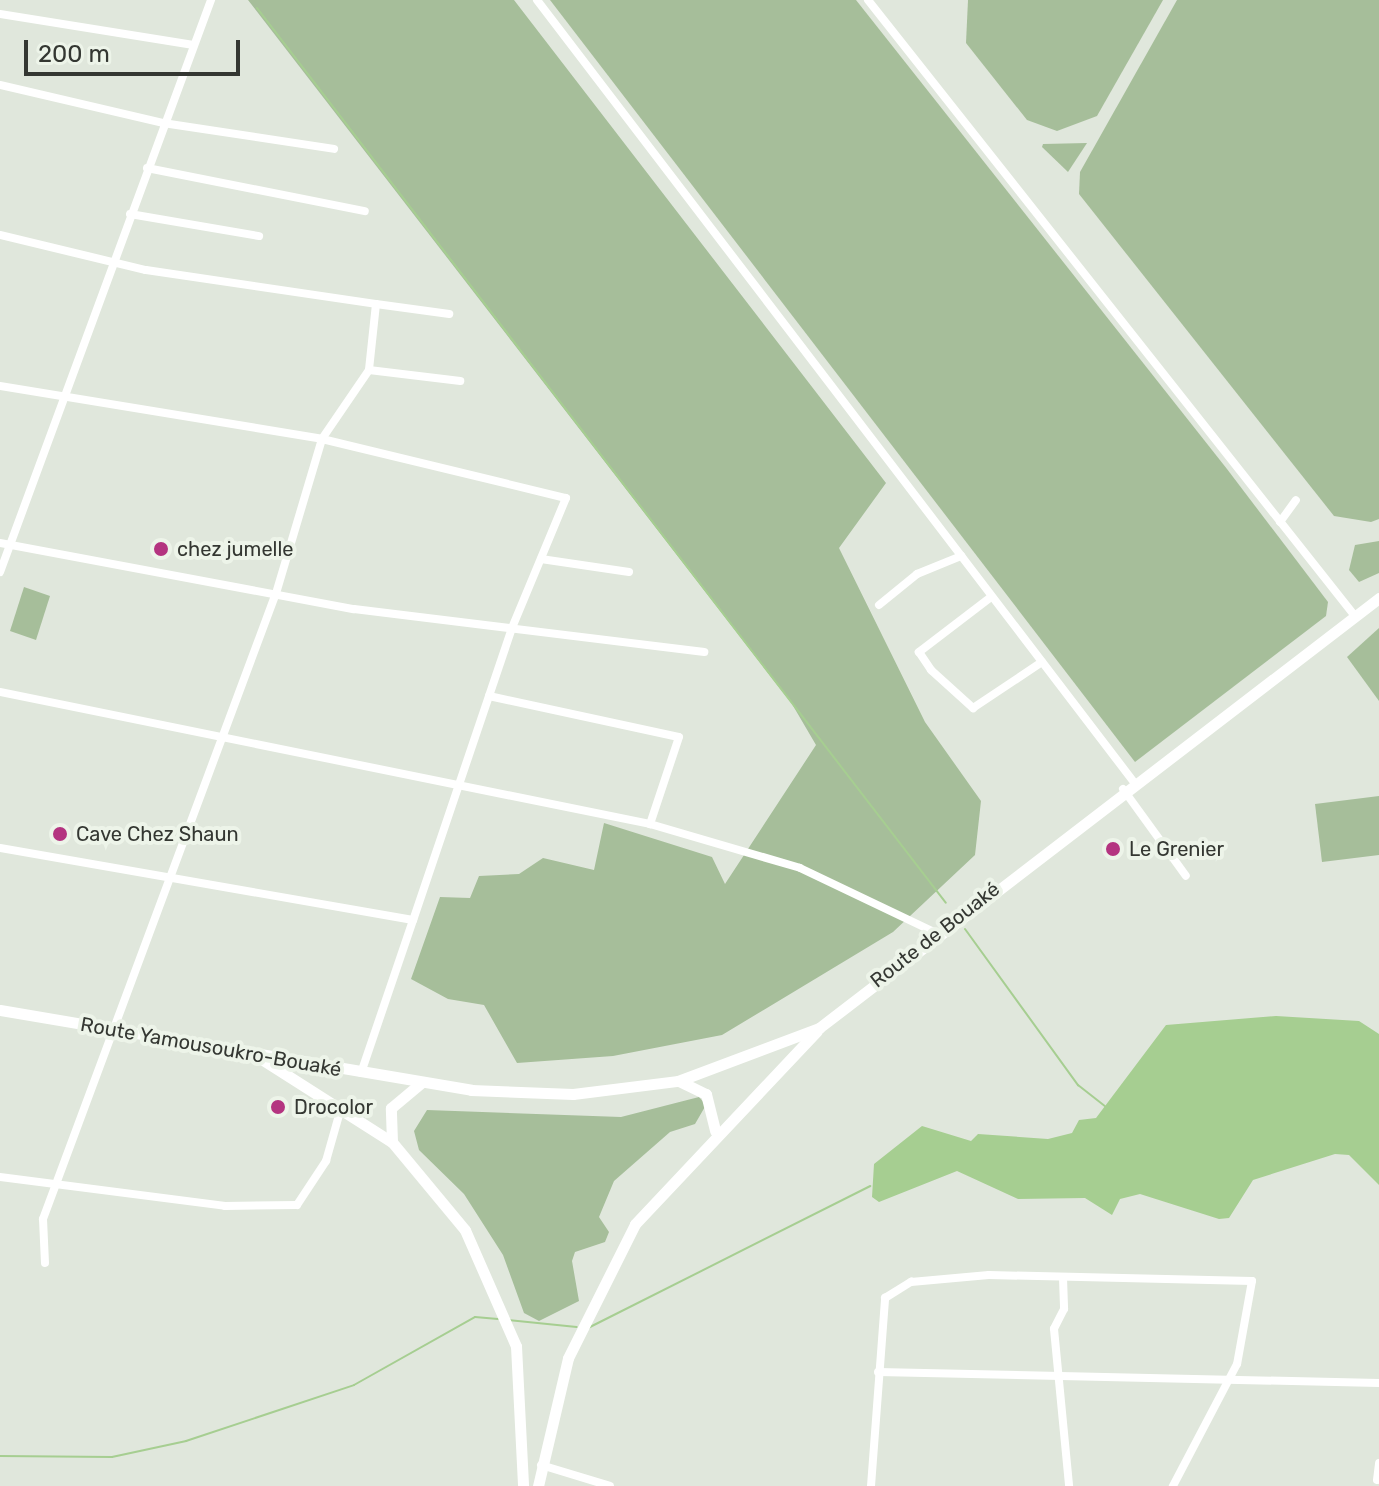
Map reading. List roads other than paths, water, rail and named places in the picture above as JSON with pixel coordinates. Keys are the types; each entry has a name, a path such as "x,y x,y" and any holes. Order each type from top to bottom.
{"highway":[{"name":"Route de Bouaké","path":"421,1083 560,1094 678,1081 819,1028 1122,788 1379,598"},
{"name":"Route Yamousoukro-Bouaké","path":"0,1010 421,1083"},
{"path":"538,1486 568,1358 609,1266 635,1224 715,1132 819,1028"},
{"path":"257,1055 392,1142 465,1230 509,1319 522,1380 523,1486"},
{"path":"678,1081 706,1094 715,1132"},
{"path":"392,1142 391,1108 421,1083"},
{"path":"523,1464 541,1465"}],"street":[{"path":"0,572 5,544 211,0"},
{"path":"537,0 1133,781"},
{"path":"868,0 1354,615"},
{"path":"0,14 194,45"},
{"path":"0,85 163,123 334,149"},
{"path":"147,168 365,211"},
{"path":"130,214 259,236"},
{"path":"0,235 112,263 449,314"},
{"path":"45,1263 43,1219 59,1186 117,1029 167,879 276,593 322,439 369,370 376,304"},
{"path":"369,370 460,381"},
{"path":"0,386 322,439 566,498 512,628 464,781 361,1073"},
{"path":"1280,522 1296,500"},
{"path":"5,544 276,593 512,628 704,652"},
{"path":"879,605 917,574 961,556"},
{"path":"541,559 629,572"},
{"path":"991,597 919,652 931,670 973,708 1042,662"},
{"path":"0,692 464,781 650,824 800,868 936,933"},
{"path":"489,696 679,737 650,824"},
{"path":"1122,788 1186,876"},
{"path":"0,848 413,920"},
{"path":"0,1177 225,1206 297,1205 326,1161 341,1108"},
{"path":"1063,1278 1064,1309 1054,1329 1061,1377 1069,1486"},
{"path":"871,1486 885,1298 911,1282 1063,1278 1252,1281 1237,1364 1173,1486"},
{"path":"878,1372 1379,1383"},
{"path":"1377,1482 1379,1463"},
{"path":"541,1465 610,1486"}],"waterway":[{"path":"257,8 946,903"},
{"path":"965,929 1078,1085 1105,1106"},
{"path":"588,1328 870,1186"},
{"path":"0,1456 112,1457 186,1441 354,1385 475,1317 498,1319"},
{"path":"508,1320 577,1327"}],"place":[{"name":"chez jumelle","path":"161,549"},
{"name":"Cave Chez Shaun","path":"60,834"},
{"name":"Le Grenier","path":"1113,849"},
{"name":"Drocolor","path":"278,1107"}]}
